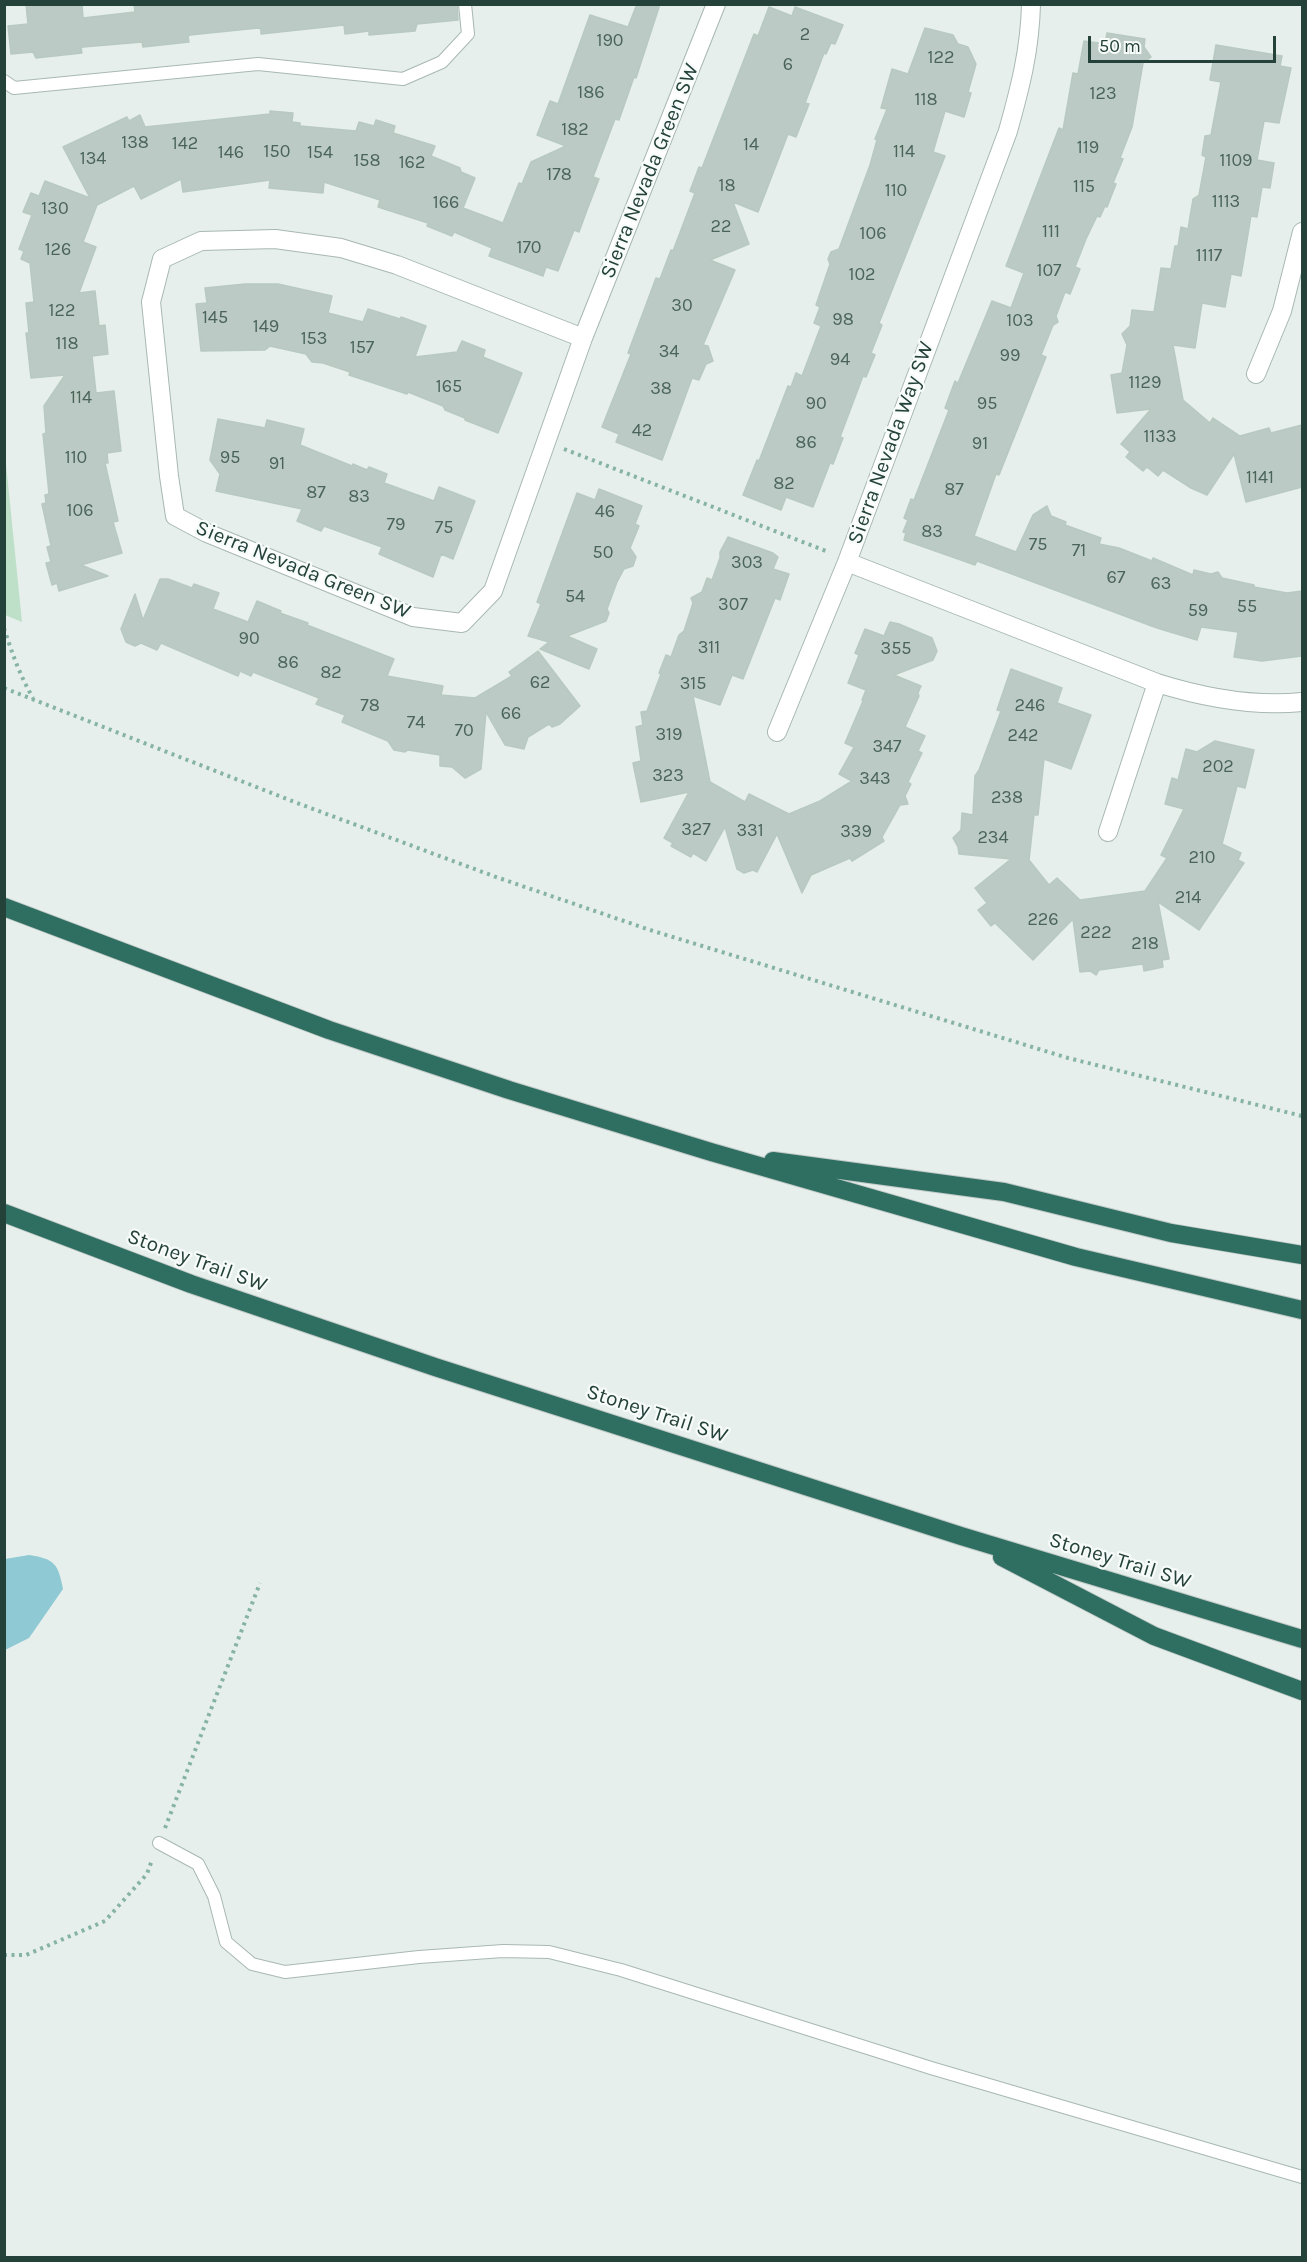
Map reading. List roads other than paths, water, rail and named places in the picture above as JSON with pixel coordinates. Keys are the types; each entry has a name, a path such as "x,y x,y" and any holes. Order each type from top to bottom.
{"highway":[{"path":"4,907 329,1030 509,1090 711,1152 1076,1257 1302,1310"},
{"path":"711,1152 1004,1191 1171,1233 1302,1256"},
{"name":"Stoney Trail SW","path":"4,1213 191,1284 435,1367 961,1536 1302,1639"},
{"path":"961,1536 1154,1636 1302,1691"}],"street":[{"name":"Sierra Nevada Green SW","path":"583,338 397,265 341,248 275,239 201,241 162,259 151,302 175,516 207,533 413,617 462,623 493,591 583,338 716,4"},
{"name":"Sierra Nevada Way SW","path":"1031,4 1031,28 1024,77 1008,131 847,562 1157,683 1223,700 1258,703 1302,702"},
{"path":"1256,374 1282,311 1302,232"},
{"path":"777,732 847,562"},
{"path":"1108,832 1157,683"}],"lane":[{"path":"4,81 14,88 258,64 404,79 442,62 468,34 465,4"},
{"path":"159,1843 198,1864 214,1896 226,1942 252,1964 285,1972 419,1957 503,1951 549,1952 621,1970 931,2068 1302,2177"}],"water":[{"path":"29,1555 45,1558 54,1564 63,1589 29,1638 5,1650 5,1559"}]}
